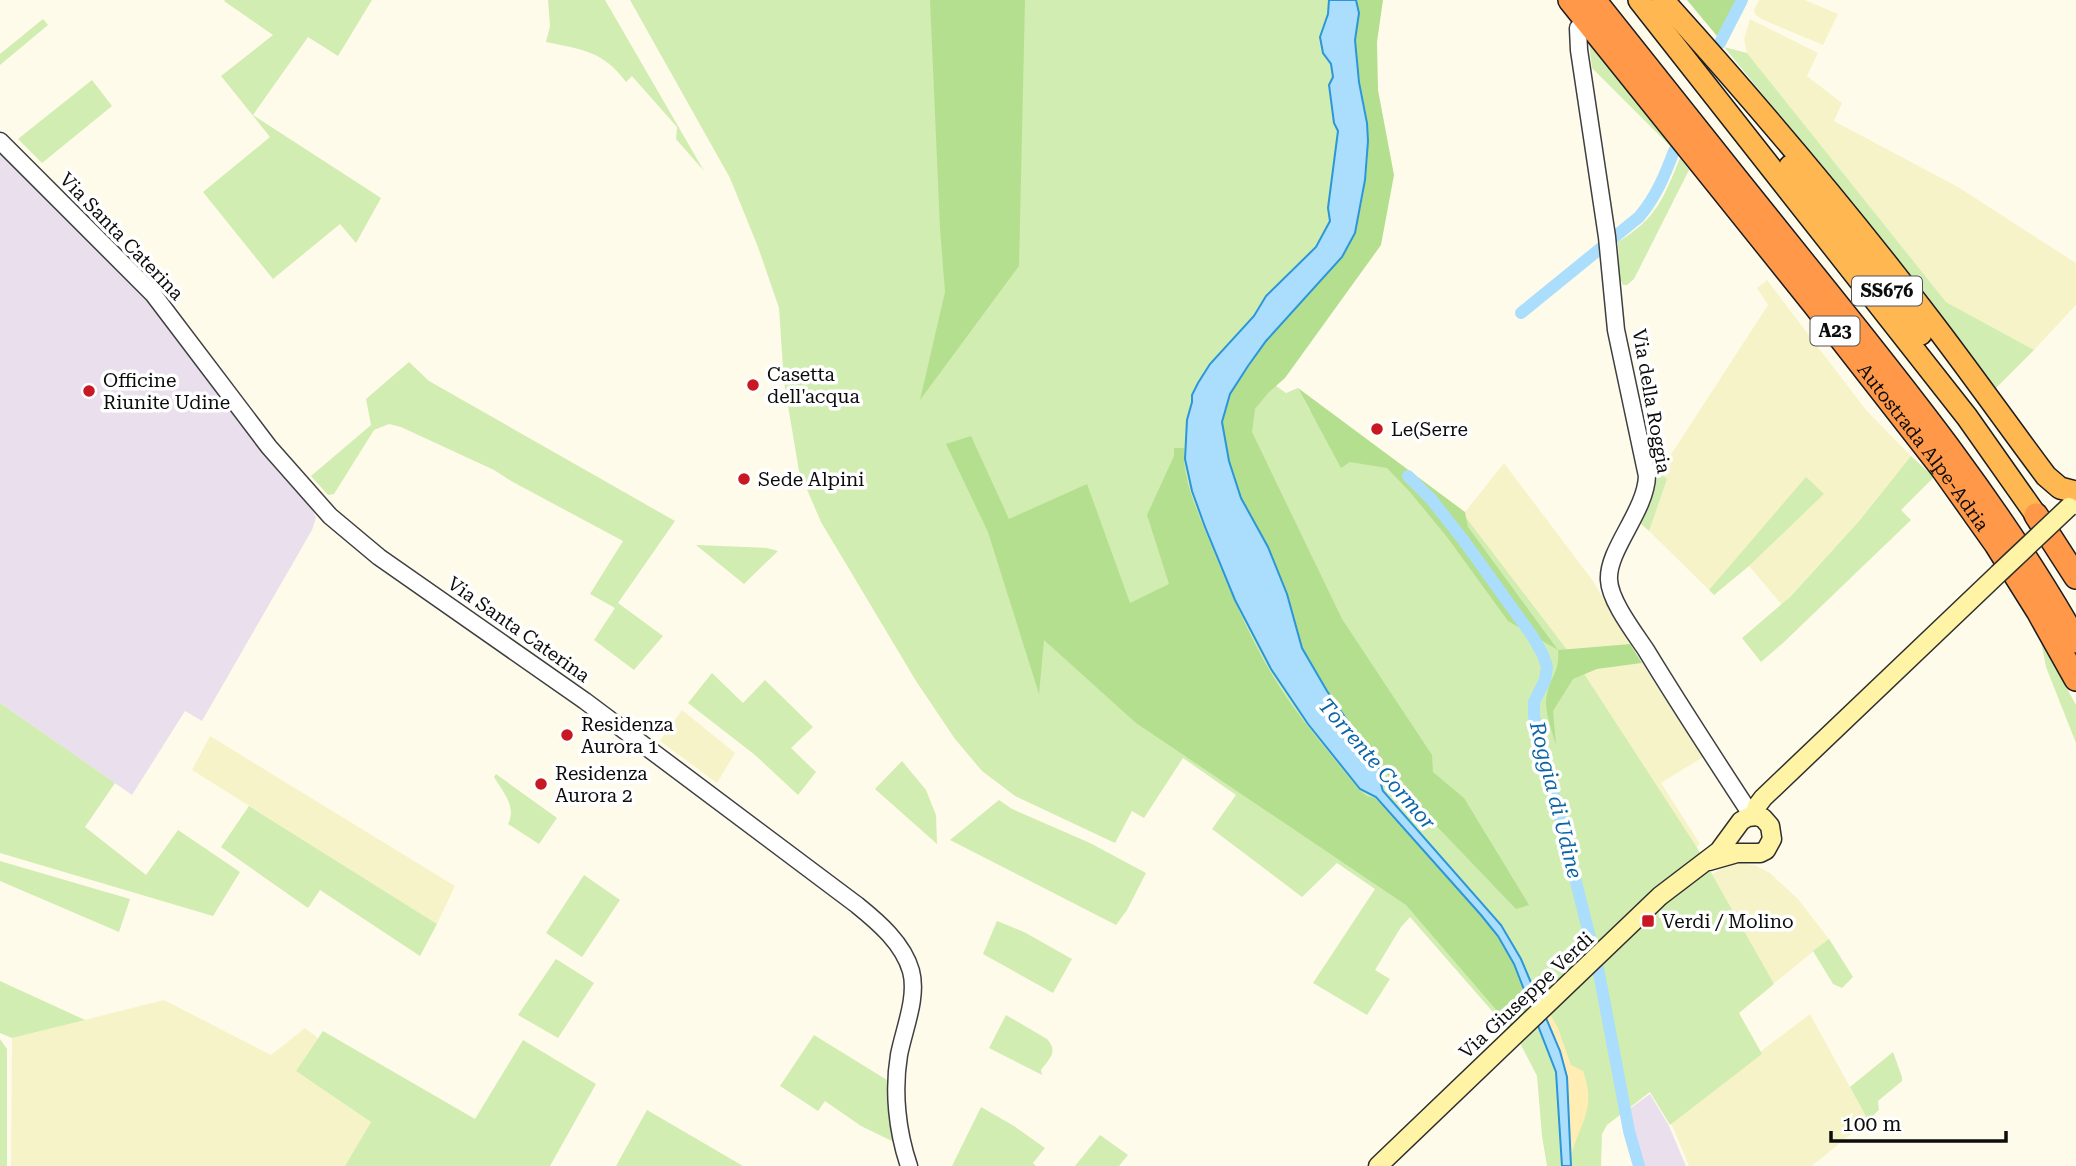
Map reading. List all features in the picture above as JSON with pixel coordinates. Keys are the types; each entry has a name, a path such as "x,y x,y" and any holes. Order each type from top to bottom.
{"highway":[{"name":"Autostrada Alpe-Adria","path":"1570,0 1942,468 2003,555 2076,679"},
{"name":"Autostrada Alpe-Adria","path":"1594,0 1931,422 2047,589 2076,641"},
{"name":"SS676","path":"1639,0 1718,87"},
{"name":"SS676","path":"1661,0 1718,87 2040,510"},
{"path":"1661,0 1750,96 1930,319 2046,476 2074,499"},
{"path":"2040,510 2076,551"},
{"path":"2040,510 2076,577"}],"main road":[{"name":"Via Giuseppe Verdi","path":"1749,822 1763,798 2074,499"},
{"name":"Via Giuseppe Verdi","path":"1377,1166 1676,883 1709,861 1749,822 1766,812 1768,802 1782,782"},
{"name":"Via Giuseppe Verdi","path":"1709,861 1737,853 1760,853 1770,845 1773,835 1749,822"},
{"path":"1746,852 1736,844 1749,822"}],"street":[{"name":"Via della Roggia","path":"1578,29 1608,244 1616,330 1647,476 1644,493 1611,563 1610,589 1731,784 1749,822"},
{"name":"Via Santa Caterina","path":"0,141 153,294 269,447 330,516 379,557 585,701 857,905 888,933 908,963 912,983 897,1083 902,1146 909,1166"},
{"path":"1731,784 1747,798 1763,798"}],"shaded area":[{"path":"1759,0 1805,0 1838,14 1823,45 1761,19 1754,10"},
{"path":"1750,19 1818,53 1807,76 1842,103 1834,121 1958,187 2076,263 2076,305 2034,350 1946,302 1747,53 1744,40"},
{"path":"0,150 150,301 272,465 311,506 316,518 312,530 202,721 185,711 132,795 0,703"},
{"path":"1767,280 1866,410 1911,456 1860,520 1782,605 1749,566 1824,494 1806,478 1709,590 1649,531 1666,479 1659,473 1768,305 1757,288"},
{"path":"1504,463 1593,581 1630,644 1558,650 1467,527 1465,512"},
{"path":"1642,663 1703,757 1661,783 1700,844 1597,939 1573,679 1597,669"},
{"path":"682,710 735,753 717,783 660,741"},
{"path":"210,736 455,886 437,924 192,770"},
{"path":"1736,863 1755,865 1770,873 1798,899 1829,939 1737,1013 1760,1052 1810,1014 1868,1120 1812,1166 1689,1166 1671,1123 1688,889"},
{"path":"164,1000 271,1055 305,1028 318,1038 296,1071 371,1122 345,1166 11,1166 12,1038"},
{"path":"1650,1094 1669,1126 1686,1166 1642,1166 1628,1110"}],"green space":[{"path":"225,0 372,0 338,56 308,37 253,115 381,198 356,243 340,224 273,279 203,192 270,137 221,76 273,35"},
{"path":"548,0 605,0 704,171 676,139 677,127 632,76 626,82 609,64 590,53 546,42 550,26"},
{"path":"630,0 1374,0 1371,66 1383,153 1272,383 1286,393 1298,388 1310,411 1467,519 1577,663 1696,846 1774,984 1739,1013 1762,1054 1670,1125 1650,1092 1607,1125 1602,1134 1601,1166 1547,1166 1537,1076 1520,1043 1410,917 1375,970 1390,979 1367,1015 1313,983 1375,889 1337,863 1302,897 1212,829 1236,795 1183,758 1144,818 1132,811 1115,843 1015,796 982,771 955,739 916,681 821,522 799,471 784,382 779,308 758,247 730,178"},
{"path":"930,0 1025,0 1019,266 920,400 945,292"},
{"path":"1356,0 1383,0 1377,42 1378,90 1394,175 1381,245 1285,378 1255,409 1252,432 1342,619 1432,755 1433,772 1464,798 1529,905 1516,909 1378,765 1327,691 1302,648 1287,594 1268,547 1241,498 1229,461 1222,422 1230,394 1266,341 1342,257 1355,226 1364,191 1368,155 1366,112 1356,52"},
{"path":"1687,0 1737,0 1717,36"},
{"path":"43,19 48,25 0,65 0,54"},
{"path":"1589,42 1672,148 1592,68"},
{"path":"1724,47 1747,53 1946,302 2034,350 1995,389 1923,290"},
{"path":"92,80 112,106 42,163 18,139"},
{"path":"1680,158 1689,170 1634,279 1623,285 1619,277 1618,242 1650,216 1669,185"},
{"path":"409,362 429,381 675,521 618,603 663,636 634,670 594,640 615,608 590,594 623,541 494,470 389,424 374,430 334,494 328,495 311,476 371,425 366,399"},
{"path":"1298,388 1465,512 1468,527 1558,650 1508,621 1447,537 1387,468 1350,462 1341,468"},
{"path":"971,436 1009,519 1087,484 1130,603 1169,584 1147,515 1174,456 1174,448 1184,448 1188,485 1197,510 1234,600 1270,672 1299,715 1359,790 1375,798 1497,936 1513,964 1530,1009 1511,1027 1406,905 1136,723 1044,640 1039,694 988,532 946,444"},
{"path":"1911,456 1934,477 1901,510 1911,520 1761,662 1742,638 1790,597 1860,520"},
{"path":"1659,473 1667,479 1649,531 1640,523"},
{"path":"1806,477 1824,494 1749,566 1714,595 1709,590"},
{"path":"696,545 767,548 778,551 744,584"},
{"path":"2041,642 2076,705 2076,743 2046,667"},
{"path":"1630,644 1642,663 1597,669 1573,679 1553,711 1556,745 1548,720 1546,700 1558,663 1558,650"},
{"path":"712,673 743,703 765,680 813,727 791,748 816,772 798,795 755,755 688,703"},
{"path":"0,703 115,783 85,827 146,875 178,830 240,872 213,916 0,853"},
{"path":"902,761 926,790 936,815 937,844 875,789"},
{"path":"496,774 557,818 539,844 508,824 510,806 494,777"},
{"path":"999,800 1012,809 1090,843 1146,873 1116,925 950,840"},
{"path":"249,806 437,924 420,956 320,890 308,908 221,847"},
{"path":"0,861 130,899 119,932 0,881"},
{"path":"584,875 620,900 582,957 546,933"},
{"path":"997,921 1024,932 1072,959 1053,993 983,954"},
{"path":"1829,939 1853,977 1842,988 1833,984 1813,951"},
{"path":"556,959 594,983 558,1038 518,1015"},
{"path":"0,981 85,1020 12,1038 0,1033"},
{"path":"1006,1015 1051,1044 1052,1055 1041,1070 1042,1075 989,1048"},
{"path":"323,1031 475,1119 523,1040 596,1084 550,1166 345,1166 371,1122 296,1071"},
{"path":"814,1035 887,1080 894,1142 861,1126 825,1101 818,1111 780,1086"},
{"path":"0,1039 7,1049 7,1166 0,1166"},
{"path":"1893,1052 1902,1081 1878,1101 1879,1110 1868,1120 1850,1087"},
{"path":"981,1107 1045,1148 1033,1163 1036,1166 952,1166"},
{"path":"647,1110 743,1166 616,1166"},
{"path":"1100,1135 1128,1155 1119,1166 1075,1166"}],"sand":[{"path":"1550,1014 1571,1065 1583,1071 1587,1084 1588,1106 1571,1157 1567,1077 1560,1051 1546,1018"}],"water":[{"name":"Torrente Cormor","path":"1329,0 1356,0 1359,13 1355,40 1368,141 1365,180 1355,233 1342,257 1266,341 1230,394 1222,422 1229,461 1241,498 1268,547 1287,594 1302,648 1327,691 1378,765 1383,791 1501,925 1521,959 1560,1051 1567,1077 1571,1166 1562,1166 1556,1072 1514,964 1498,936 1481,915 1376,797 1360,789 1308,724 1271,669 1235,600 1205,527 1192,491 1185,459 1187,420 1192,395 1198,383 1210,364 1254,316 1266,296 1316,247 1330,221 1328,208 1338,131 1334,123 1329,85 1333,77 1331,64 1323,53 1320,37 1328,14"}],"waterway":[{"name":"Roggia di Udine","path":"1720,43 1742,0"},
{"name":"Roggia di Udine","path":"1521,313 1639,217 1660,186 1674,151"},
{"name":"Roggia di Udine","path":"1408,476 1431,499 1464,541 1543,655 1547,667 1545,680 1534,702 1534,716 1599,973 1629,1131 1639,1166"}],"place":[{"name":"Casetta dell'acqua","path":"753,385"},
{"name":"Officine Riunite Udine","path":"89,391"},
{"name":"Le(Serre","path":"1377,429"},
{"name":"Sede Alpini","path":"744,479"},
{"name":"Residenza Aurora 1","path":"567,735"},
{"name":"Residenza Aurora 2","path":"541,784"},
{"name":"Verdi / Molino","path":"1648,921"}]}
